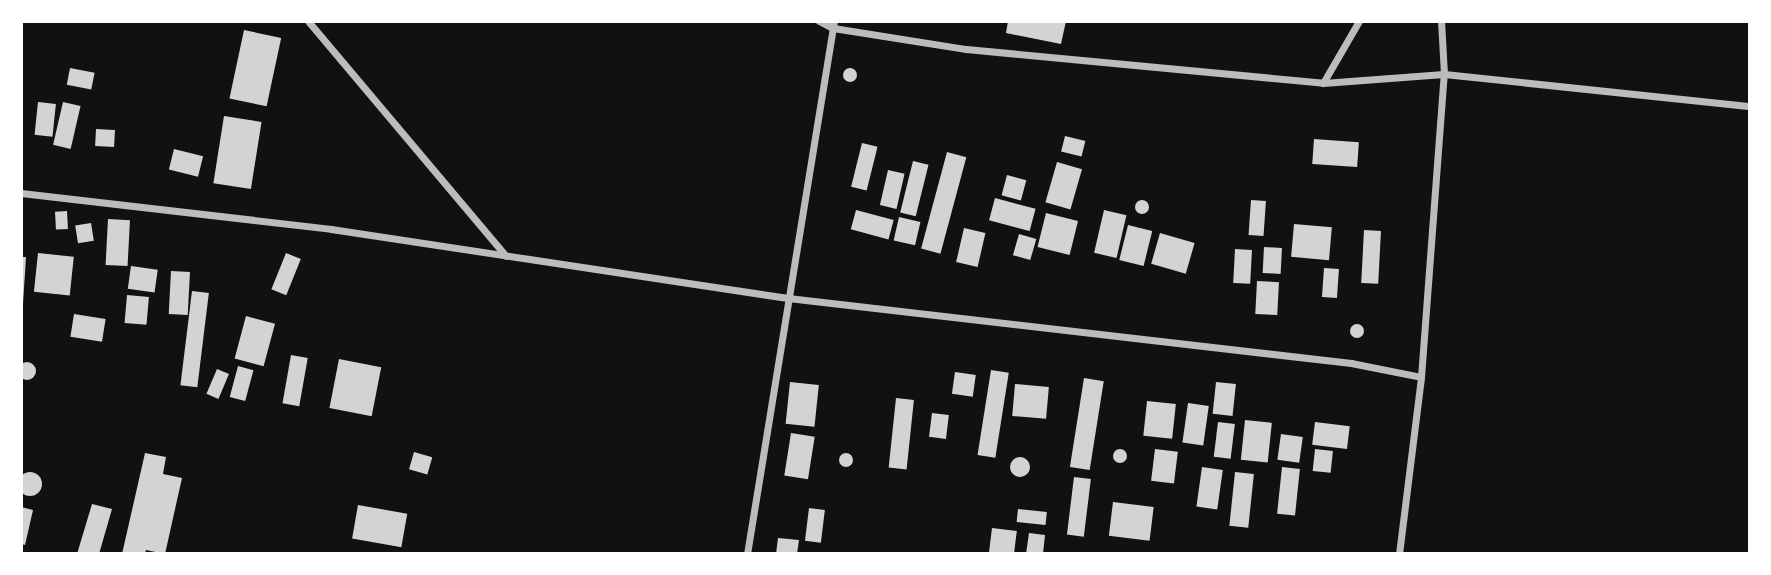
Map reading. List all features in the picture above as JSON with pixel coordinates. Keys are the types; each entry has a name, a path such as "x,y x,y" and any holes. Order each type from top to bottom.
{"street":[{"path":"308,21 506,256"},
{"path":"819,21 966,49 1323,83 1444,74 1750,106"},
{"path":"1323,83 1359,21"},
{"path":"1399,554 1421,377 1444,74 1441,21"},
{"path":"747,554 833,24"},
{"path":"21,193 331,229 788,298 1351,363 1421,377"}],"building":[{"path":"1008,21 1066,21 1061,44 1006,33"},
{"path":"244,30 281,38 267,106 229,98"},
{"path":"70,68 95,73 91,89 67,85"},
{"path":"847,68 853,68 857,75 853,82 847,82 843,78 843,72"},
{"path":"38,102 56,104 52,137 35,135"},
{"path":"63,102 81,106 71,149 53,145"},
{"path":"224,116 262,122 251,189 213,183"},
{"path":"96,129 115,130 114,147 95,146"},
{"path":"1065,136 1085,141 1082,157 1061,152"},
{"path":"1314,139 1359,142 1357,167 1312,164"},
{"path":"862,143 878,147 867,191 851,187"},
{"path":"174,149 203,156 198,177 169,169"},
{"path":"947,152 966,157 940,254 921,249"},
{"path":"913,161 929,165 916,216 900,212"},
{"path":"1057,162 1082,169 1070,210 1045,202"},
{"path":"888,170 905,174 896,209 880,205"},
{"path":"1007,175 1026,180 1021,200 1002,195"},
{"path":"995,198 1036,209 1030,231 989,220"},
{"path":"1139,200 1145,200 1149,207 1145,214 1139,214 1135,210 1135,204"},
{"path":"1251,200 1266,201 1264,236 1249,235"},
{"path":"856,210 894,220 888,239 851,229"},
{"path":"1104,210 1126,215 1117,258 1094,253"},
{"path":"67,211 68,229 56,230 55,212"},
{"path":"1046,213 1078,221 1070,255 1038,247"},
{"path":"899,217 920,222 915,245 894,240"},
{"path":"108,219 130,220 128,266 106,265"},
{"path":"91,223 94,241 78,243 75,226"},
{"path":"1294,224 1332,227 1329,260 1291,257"},
{"path":"1128,225 1152,231 1144,266 1119,260"},
{"path":"964,228 985,233 978,267 956,262"},
{"path":"1364,230 1381,231 1378,284 1361,283"},
{"path":"1160,233 1195,243 1186,274 1151,264"},
{"path":"1019,234 1036,239 1030,260 1013,255"},
{"path":"1264,247 1282,248 1281,274 1263,273"},
{"path":"1235,249 1252,250 1250,284 1233,283"},
{"path":"38,253 74,257 70,296 34,292"},
{"path":"286,253 301,259 286,295 271,289"},
{"path":"21,257 26,257 23,304 21,304"},
{"path":"131,266 158,270 155,293 128,289"},
{"path":"1324,268 1339,269 1337,298 1322,297"},
{"path":"171,271 190,272 188,315 169,314"},
{"path":"1257,281 1279,282 1277,315 1255,314"},
{"path":"192,291 209,293 197,387 180,385"},
{"path":"127,295 149,297 146,325 125,323"},
{"path":"74,314 106,319 102,342 70,337"},
{"path":"246,316 275,324 264,366 235,359"},
{"path":"1354,324 1360,324 1364,331 1360,338 1354,338 1350,334 1350,328"},
{"path":"291,355 308,358 299,406 282,403"},
{"path":"339,359 381,367 372,416 329,408"},
{"path":"27,362 33,365 36,371 33,377 27,380 21,377 18,371 21,365"},
{"path":"238,366 253,370 245,401 230,397"},
{"path":"217,369 229,374 218,399 206,394"},
{"path":"991,370 1009,373 995,458 978,455"},
{"path":"955,372 976,375 973,397 952,394"},
{"path":"1084,378 1104,381 1090,470 1070,467"},
{"path":"790,382 819,385 814,427 786,424"},
{"path":"1216,382 1236,384 1233,416 1213,414"},
{"path":"1015,384 1049,387 1046,419 1012,416"},
{"path":"896,398 914,400 907,469 889,468"},
{"path":"1147,401 1176,404 1172,439 1143,436"},
{"path":"1188,403 1209,406 1203,446 1182,443"},
{"path":"932,413 949,415 946,439 929,437"},
{"path":"1245,420 1272,423 1268,463 1241,460"},
{"path":"1218,422 1235,424 1231,459 1214,457"},
{"path":"1315,422 1350,426 1347,449 1312,445"},
{"path":"791,433 815,437 808,479 784,475"},
{"path":"1281,434 1303,437 1299,463 1277,460"},
{"path":"1117,449 1123,449 1127,456 1123,463 1117,463 1113,459 1113,453"},
{"path":"1155,449 1178,452 1174,484 1151,481"},
{"path":"1315,449 1333,451 1331,473 1313,471"},
{"path":"414,452 432,457 427,475 409,469"},
{"path":"145,453 166,457 163,474 182,478 165,554 146,550 145,554 122,554"},
{"path":"843,453 849,453 853,460 849,467 843,467 839,463 839,457"},
{"path":"1020,457 1027,460 1030,467 1027,474 1020,477 1013,474 1010,467 1013,460"},
{"path":"1202,467 1223,470 1217,510 1196,507"},
{"path":"1282,467 1300,469 1295,516 1277,514"},
{"path":"30,472 39,475 42,484 39,493 30,496 21,493 18,484 21,475"},
{"path":"1235,472 1254,474 1248,528 1229,526"},
{"path":"1074,477 1091,479 1084,537 1067,535"},
{"path":"1113,502 1154,507 1150,541 1109,536"},
{"path":"92,504 112,509 99,554 77,554"},
{"path":"358,505 407,514 401,547 352,538"},
{"path":"21,507 33,510 25,545 21,544"},
{"path":"809,508 825,510 821,543 805,541"},
{"path":"1018,509 1047,512 1045,525 1017,522"},
{"path":"992,528 1017,531 1014,554 989,554"},
{"path":"1029,533 1045,535 1043,554 1026,554"},
{"path":"778,538 799,540 797,554 776,554"}]}
